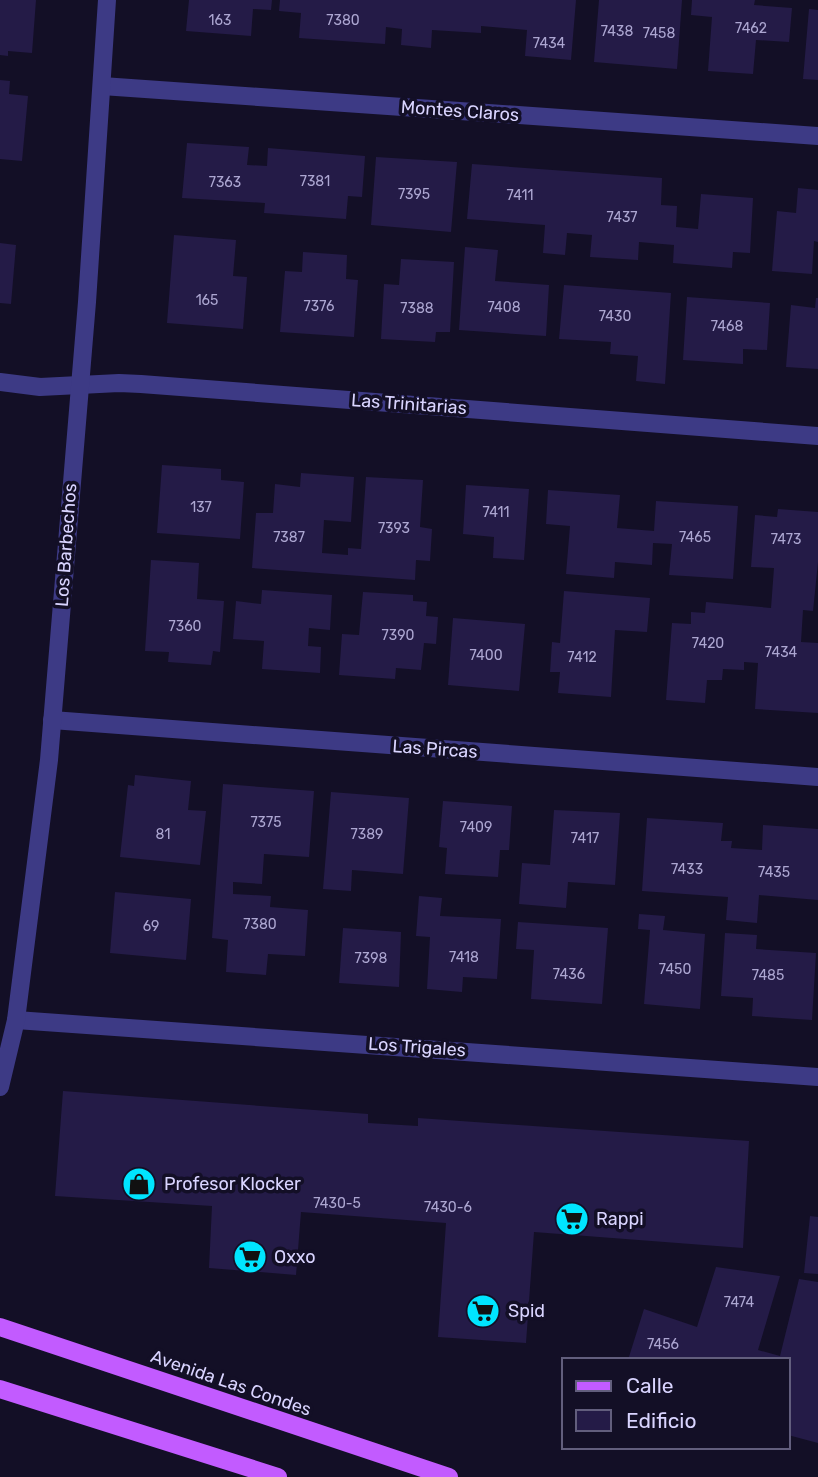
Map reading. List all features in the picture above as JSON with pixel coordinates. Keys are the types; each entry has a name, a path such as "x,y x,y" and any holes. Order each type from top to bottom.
{"main road":[{"name":"Avenida Las Condes","path":"0,1327 449,1477"},
{"path":"0,1389 278,1477"}],"street":[{"name":"Los Barbechos","path":"0,1087 16,1020 49,760 87,302 107,0"},
{"name":"Montes Claros","path":"102,86 818,136"},
{"name":"Las Trinitarias","path":"0,382 40,387 141,384 818,436"},
{"name":"Las Pircas","path":"52,720 818,777"},
{"name":"Los Trigales","path":"16,1020 818,1077"}],"building":[{"path":"0,0 36,0 32,53 8,51 8,56 0,55"},
{"path":"189,0 272,0 271,10 253,9 251,36 186,31"},
{"path":"280,0 576,0 571,60 525,56 527,30 481,26 481,33 432,30 431,48 401,45 402,29 386,27 385,44 299,38 301,13 279,11"},
{"path":"599,0 682,0 677,69 594,62"},
{"path":"692,0 755,0 754,5 792,8 789,42 756,40 753,74 708,71 712,17 691,15"},
{"path":"809,9 818,10 818,80 803,79"},
{"path":"0,80 10,81 9,94 28,96 22,161 0,159"},
{"path":"187,143 249,147 247,165 267,166 268,148 365,156 362,197 348,196 346,219 264,213 265,203 182,198"},
{"path":"376,157 457,162 451,232 371,225"},
{"path":"472,164 662,178 661,205 677,206 676,227 698,229 701,194 753,198 750,253 733,252 732,268 673,263 674,245 639,242 638,260 590,257 592,235 567,233 565,255 543,253 545,225 467,219"},
{"path":"798,188 818,190 818,242 814,241 812,274 772,271 777,211 796,213"},
{"path":"174,235 236,240 233,276 247,277 243,329 167,323"},
{"path":"0,243 16,245 11,304 0,303"},
{"path":"465,247 498,250 495,281 549,285 546,336 459,330"},
{"path":"303,252 347,255 346,279 358,280 354,337 280,332 285,271 302,272"},
{"path":"401,259 454,262 450,332 436,332 435,342 381,339 384,284 399,285"},
{"path":"564,285 671,293 665,384 636,381 638,356 610,354 611,342 559,339"},
{"path":"687,297 770,303 767,350 743,349 743,364 683,360"},
{"path":"816,298 818,369 786,367 791,305 815,308"},
{"path":"162,465 221,469 221,480 244,482 240,539 157,533"},
{"path":"301,473 354,477 351,522 324,520 322,553 348,555 348,548 361,549 366,477 423,480 420,527 432,529 430,561 416,560 415,580 252,568 256,513 273,513 275,484 300,487"},
{"path":"466,485 529,489 524,560 493,558 494,537 463,534"},
{"path":"548,490 620,495 617,528 654,531 656,501 738,506 733,579 669,575 672,544 653,543 652,565 615,562 614,578 566,574 570,526 546,524"},
{"path":"778,509 818,512 818,562 813,611 803,610 801,642 818,643 818,713 755,709 758,663 744,662 744,670 723,669 722,680 707,680 705,703 666,700 672,623 691,624 691,612 705,613 706,602 771,608 774,568 751,567 755,515 777,517"},
{"path":"151,560 199,563 197,599 224,601 220,652 213,651 211,665 168,662 169,652 145,651"},
{"path":"262,590 332,595 330,630 309,628 308,646 321,647 320,673 262,669 264,641 233,639 236,601 261,604"},
{"path":"564,591 650,598 647,632 615,630 611,697 558,693 560,672 550,672 552,642 560,643"},
{"path":"363,592 413,595 413,601 427,602 426,616 438,617 436,644 424,643 421,670 396,668 395,679 339,675 342,634 359,635"},
{"path":"453,618 525,624 519,691 448,685"},
{"path":"135,775 191,781 188,810 206,811 200,865 120,857 128,785 134,786"},
{"path":"223,784 314,791 309,857 264,854 262,884 233,882 233,894 271,896 270,907 308,910 305,956 268,954 266,975 226,972 228,940 212,938"},
{"path":"331,792 409,798 403,874 352,870 351,891 323,889"},
{"path":"443,801 512,806 509,850 500,850 498,877 445,874 447,848 439,847"},
{"path":"554,810 620,813 615,885 568,882 566,908 519,904 522,863 550,865"},
{"path":"647,818 723,823 721,841 732,841 731,848 762,850 763,825 818,829 818,900 759,895 757,923 726,920 728,897 642,891"},
{"path":"115,892 191,899 186,960 110,953"},
{"path":"419,896 442,898 440,916 501,919 497,979 463,977 462,992 427,989 430,937 416,936"},
{"path":"639,914 665,916 663,930 705,934 700,1009 644,1004 650,930 638,929"},
{"path":"518,922 608,928 602,1004 531,999 534,950 516,949"},
{"path":"343,928 401,932 399,987 339,983"},
{"path":"725,933 757,935 756,949 816,953 812,1020 752,1016 753,998 721,996"},
{"path":"63,1091 368,1114 368,1123 418,1126 418,1118 749,1141 743,1248 534,1232 526,1343 438,1337 446,1223 301,1212 296,1275 209,1268 212,1206 55,1196"},
{"path":"810,1216 818,1217 818,1274 804,1273"},
{"path":"716,1267 780,1276 758,1350 780,1356 799,1279 818,1282 818,1443 790,1436 790,1358 629,1358 644,1309 697,1327"}],"place":[{"name":"Profesor Klocker","path":"139,1184"},
{"name":"Rappi","path":"572,1219"},
{"name":"Oxxo","path":"250,1257"},
{"name":"Spid","path":"483,1311"}]}
